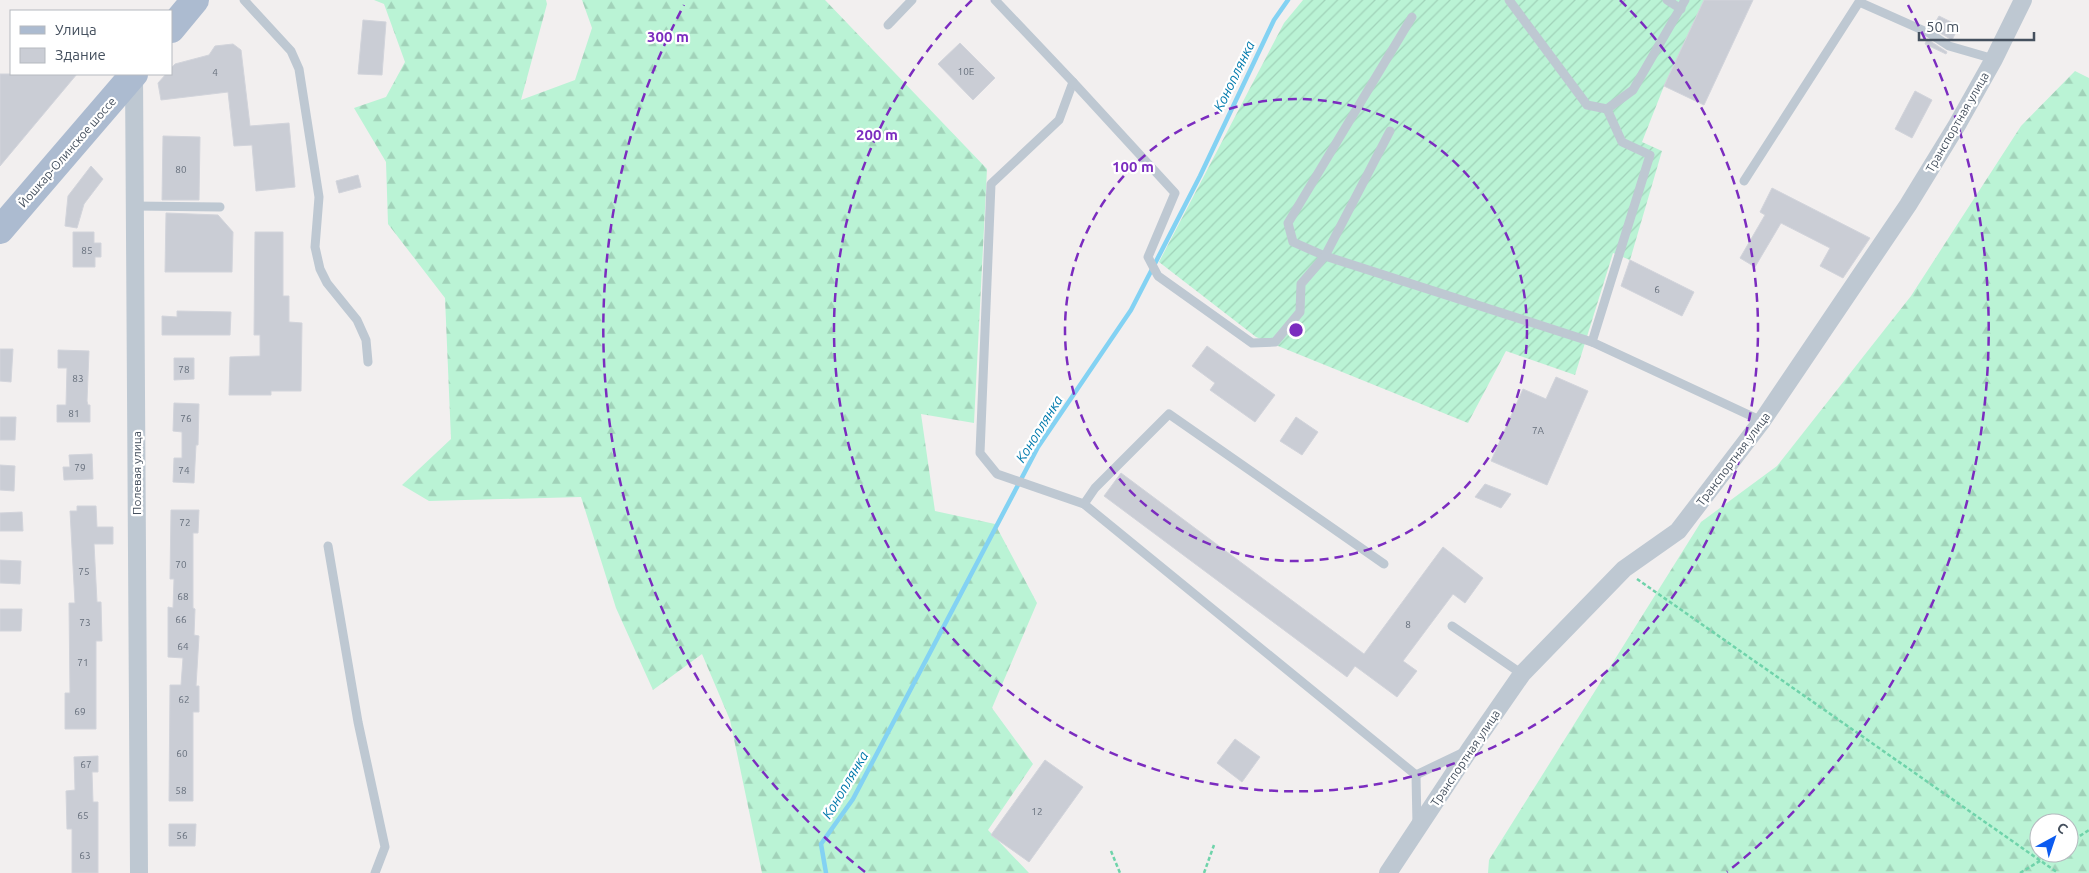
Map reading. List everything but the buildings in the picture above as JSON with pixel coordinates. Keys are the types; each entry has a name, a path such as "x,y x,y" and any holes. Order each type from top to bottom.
{"main road":[{"path":"172,28 191,1"},
{"name":"Йошкар-Олинское шоссе","path":"0,230 133,75"}],"street":[{"name":"Транспортная улица","path":"1388,873 1522,674 1624,569 1678,531 1762,421 1908,205 1994,58 2022,0"},
{"name":"Полевая улица","path":"134,75 139,873"}],"lane":[{"path":"244,0 291,51 299,69 319,197 316,247 320,270 327,283 357,320 366,340 368,362"},
{"path":"888,25 912,0"},
{"path":"995,0 1074,82 1175,193 1148,257 1158,276 1252,343 1275,342 1300,312 1301,284 1325,256 1390,131"},
{"path":"1509,0 1587,105 1607,108 1633,90 1683,4 1667,0"},
{"path":"1744,182 1859,2 1929,33 1949,46 1994,58"},
{"path":"1412,16 1288,222 1293,242 1325,256 1592,342 1762,421"},
{"path":"1074,82 1059,120 991,184 980,453 998,474 1084,504 1416,775 1418,828"},
{"path":"1592,342 1650,156 1622,142 1607,108"},
{"path":"134,206 220,207"},
{"path":"1084,504 1095,488 1169,414 1384,564"},
{"path":"328,546 358,722 385,847 375,873"},
{"path":"1452,626 1522,674"},
{"path":"1416,775 1470,749"}],"path":[{"path":"1624,569 2029,853"},
{"path":"1204,873 1214,845"},
{"path":"1111,852 1120,873"},
{"path":"2020,873 2037,863"},
{"path":"2043,863 2058,873"}],"green space":[{"path":"374,0 546,0 547,4 521,100 575,80 592,28 582,0 825,0 987,169 974,423 921,414 935,511 995,524 1037,603 992,708 1033,764 988,830 1029,873 762,873 730,720 702,654 653,690 616,608 581,497 429,501 402,485 451,439 445,298 388,224 386,162 354,108 386,97 405,62 384,4"},
{"path":"1303,0 1704,0 1664,86 1642,142 1662,151 1630,260 1613,253 1575,375 1506,351 1468,423 1256,337 1159,262 1284,23"},
{"path":"2075,71 2089,78 2089,873 1488,873 1489,860 1701,522 1777,466 1911,296 2021,126"}],"waterway":[{"name":"Коноплянка","path":"826,873 821,844 853,799 1038,447 1131,310 1200,176 1274,20 1288,0"}]}
